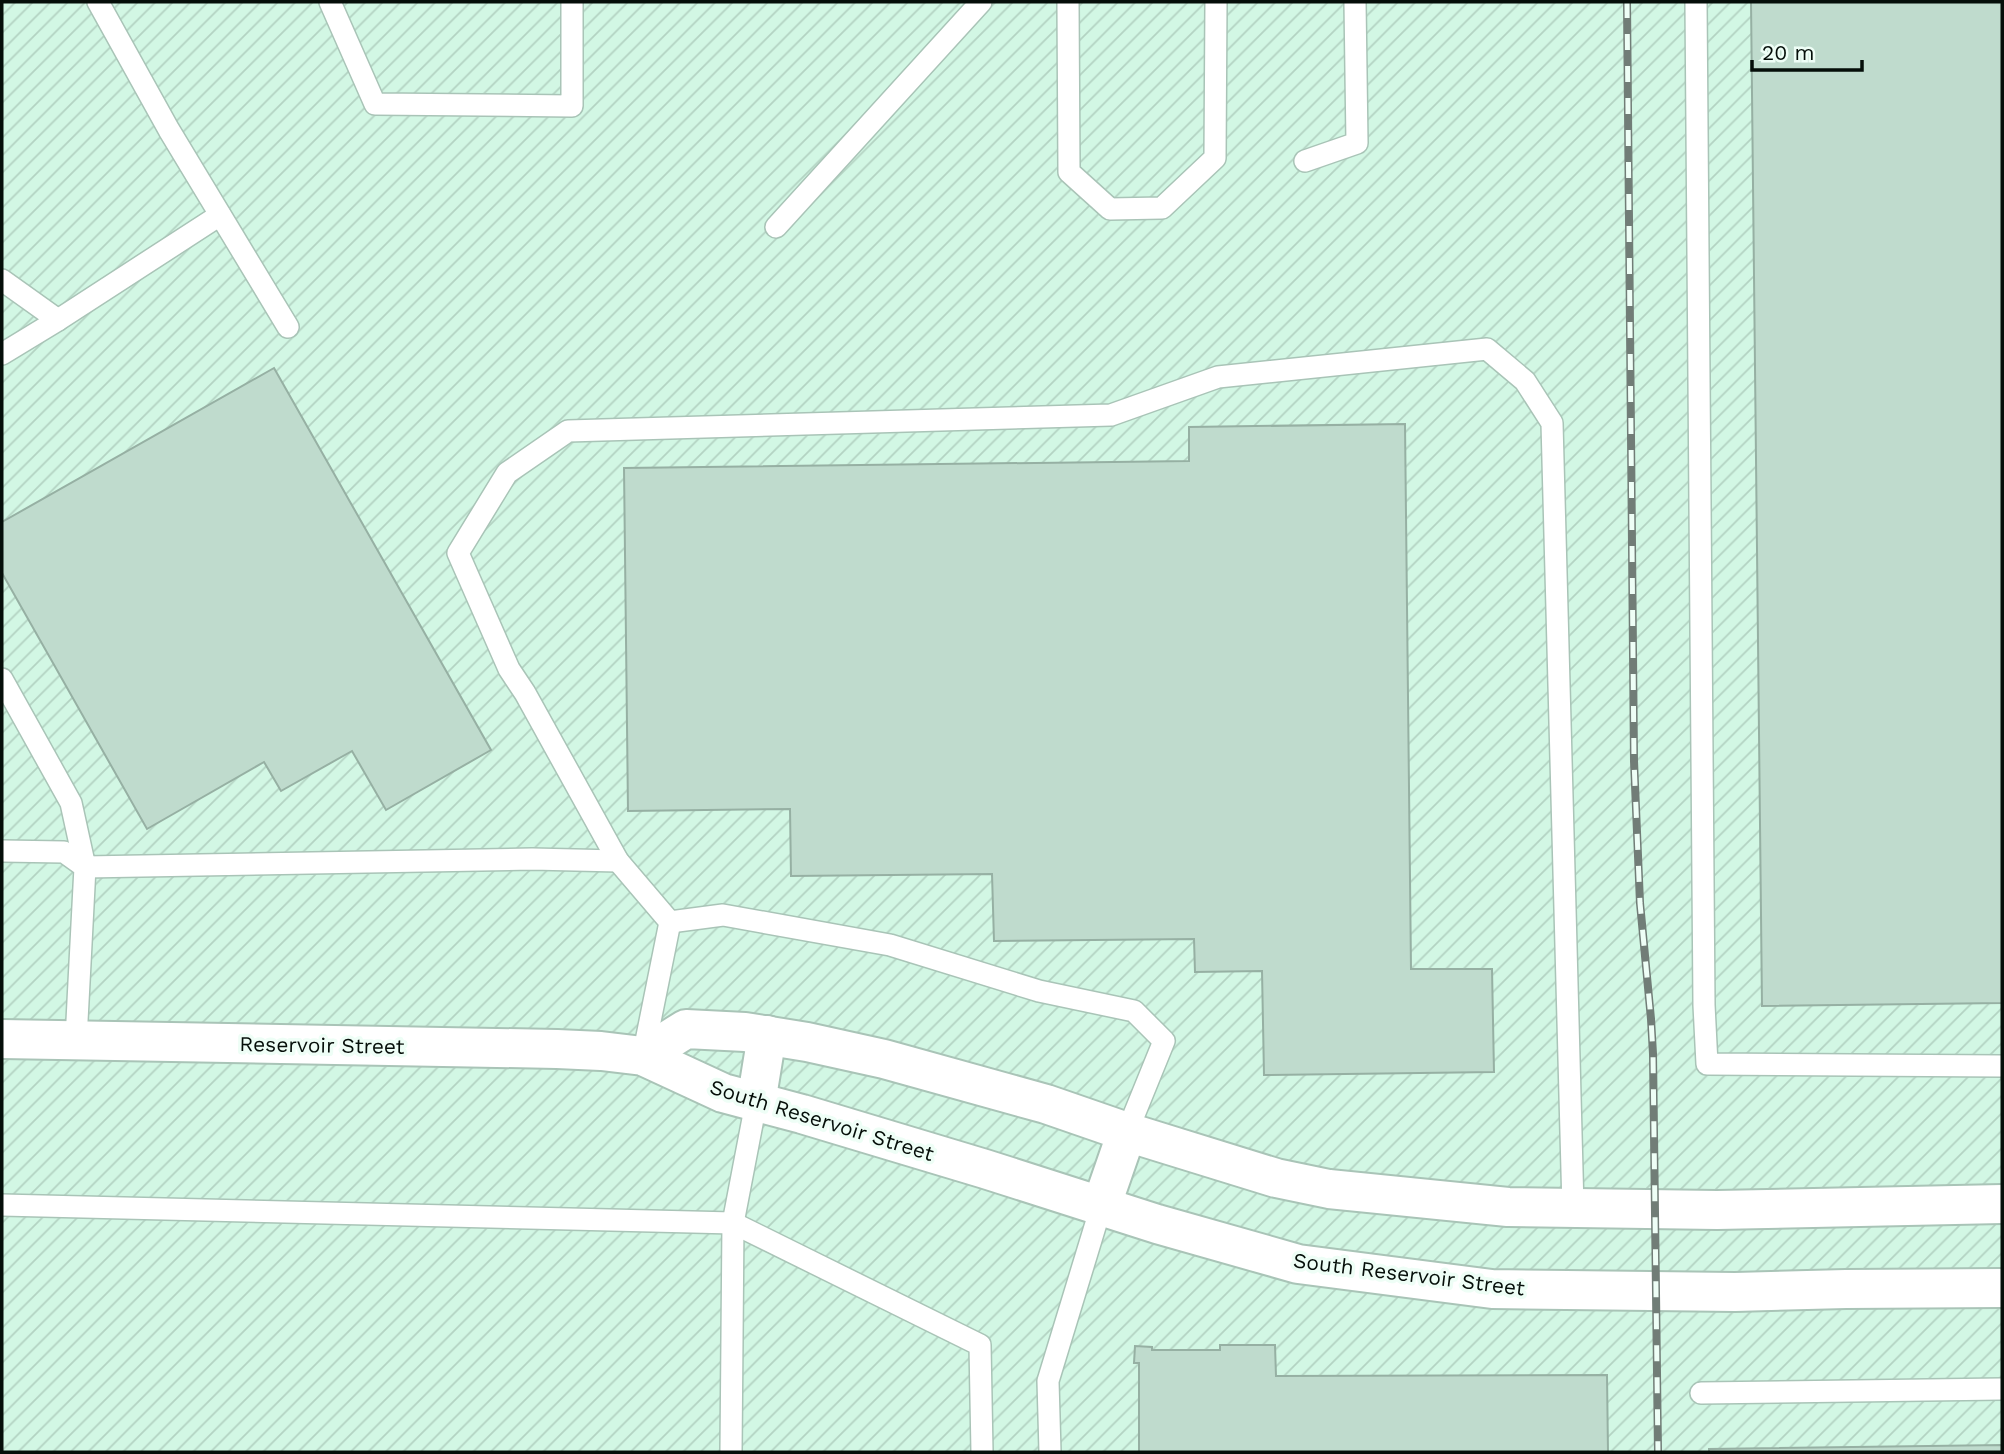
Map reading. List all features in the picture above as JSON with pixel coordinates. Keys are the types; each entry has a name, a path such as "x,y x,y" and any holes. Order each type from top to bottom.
{"main road":[{"path":"643,1056 686,1029 767,1035 884,1059 1046,1104 1276,1178 1329,1189 1508,1206 1573,1208 1717,1210 2002,1204"},
{"path":"756,1103 767,1035"},
{"name":"Reservoir Street","path":"2,1039 557,1049 643,1056"},
{"name":"South Reservoir Street","path":"643,1056 723,1093 802,1114 1101,1207 1298,1264 1492,1289 1735,1292 2002,1288"},
{"path":"1101,1207 1127,1132"}],"lane":[{"path":"98,2 169,130 288,327"},
{"path":"330,2 375,104 572,106 572,2"},
{"path":"776,227 981,2"},
{"path":"1068,2 1069,172 1110,209 1123,209 1162,208 1215,158 1216,2"},
{"path":"1305,162 1357,142 1355,2"},
{"path":"1696,2 1703,991 1707,1064 2002,1066"},
{"path":"2,354 220,215"},
{"path":"2,280 58,320"},
{"path":"670,922 618,861 509,669 458,553 507,473 568,431 1111,415 1218,377 1487,349 1525,381 1552,423 1573,1208"},
{"path":"2,679 71,803 85,867 76,1040"},
{"path":"2,851 64,852 85,867 532,859 618,861"},
{"path":"670,922 723,915 890,944 1039,991 1134,1011 1164,1041 1127,1132"},
{"path":"643,1056 670,922"},
{"path":"731,1452 733,1223 756,1103"},
{"path":"2,1205 733,1223 981,1345 982,1452"},
{"path":"1050,1452 1048,1381 1101,1207"},
{"path":"1701,1393 2002,1389"}],"shaded area":[{"path":"2,2 2002,2 2002,1452 2,1452"}],"building":[{"path":"1751,2 2002,2 2002,1003 1762,1006"},
{"path":"274,368 491,750 386,810 352,751 281,791 264,762 147,829 2,573 2,522"},
{"path":"1405,424 1411,969 1492,969 1494,1072 1264,1075 1262,971 1195,972 1194,939 994,941 992,874 791,876 790,809 628,811 624,468 1189,461 1189,427"},
{"path":"1220,1345 1275,1345 1276,1376 1607,1375 1608,1452 1139,1452 1139,1363 1134,1363 1135,1346 1152,1347 1152,1350 1220,1350"},
{"path":"2002,1445 2002,1452 1709,1452 1709,1449"}],"railway":[{"path":"1627,2 1634,761 1640,903 1653,1054 1658,1452"}]}
